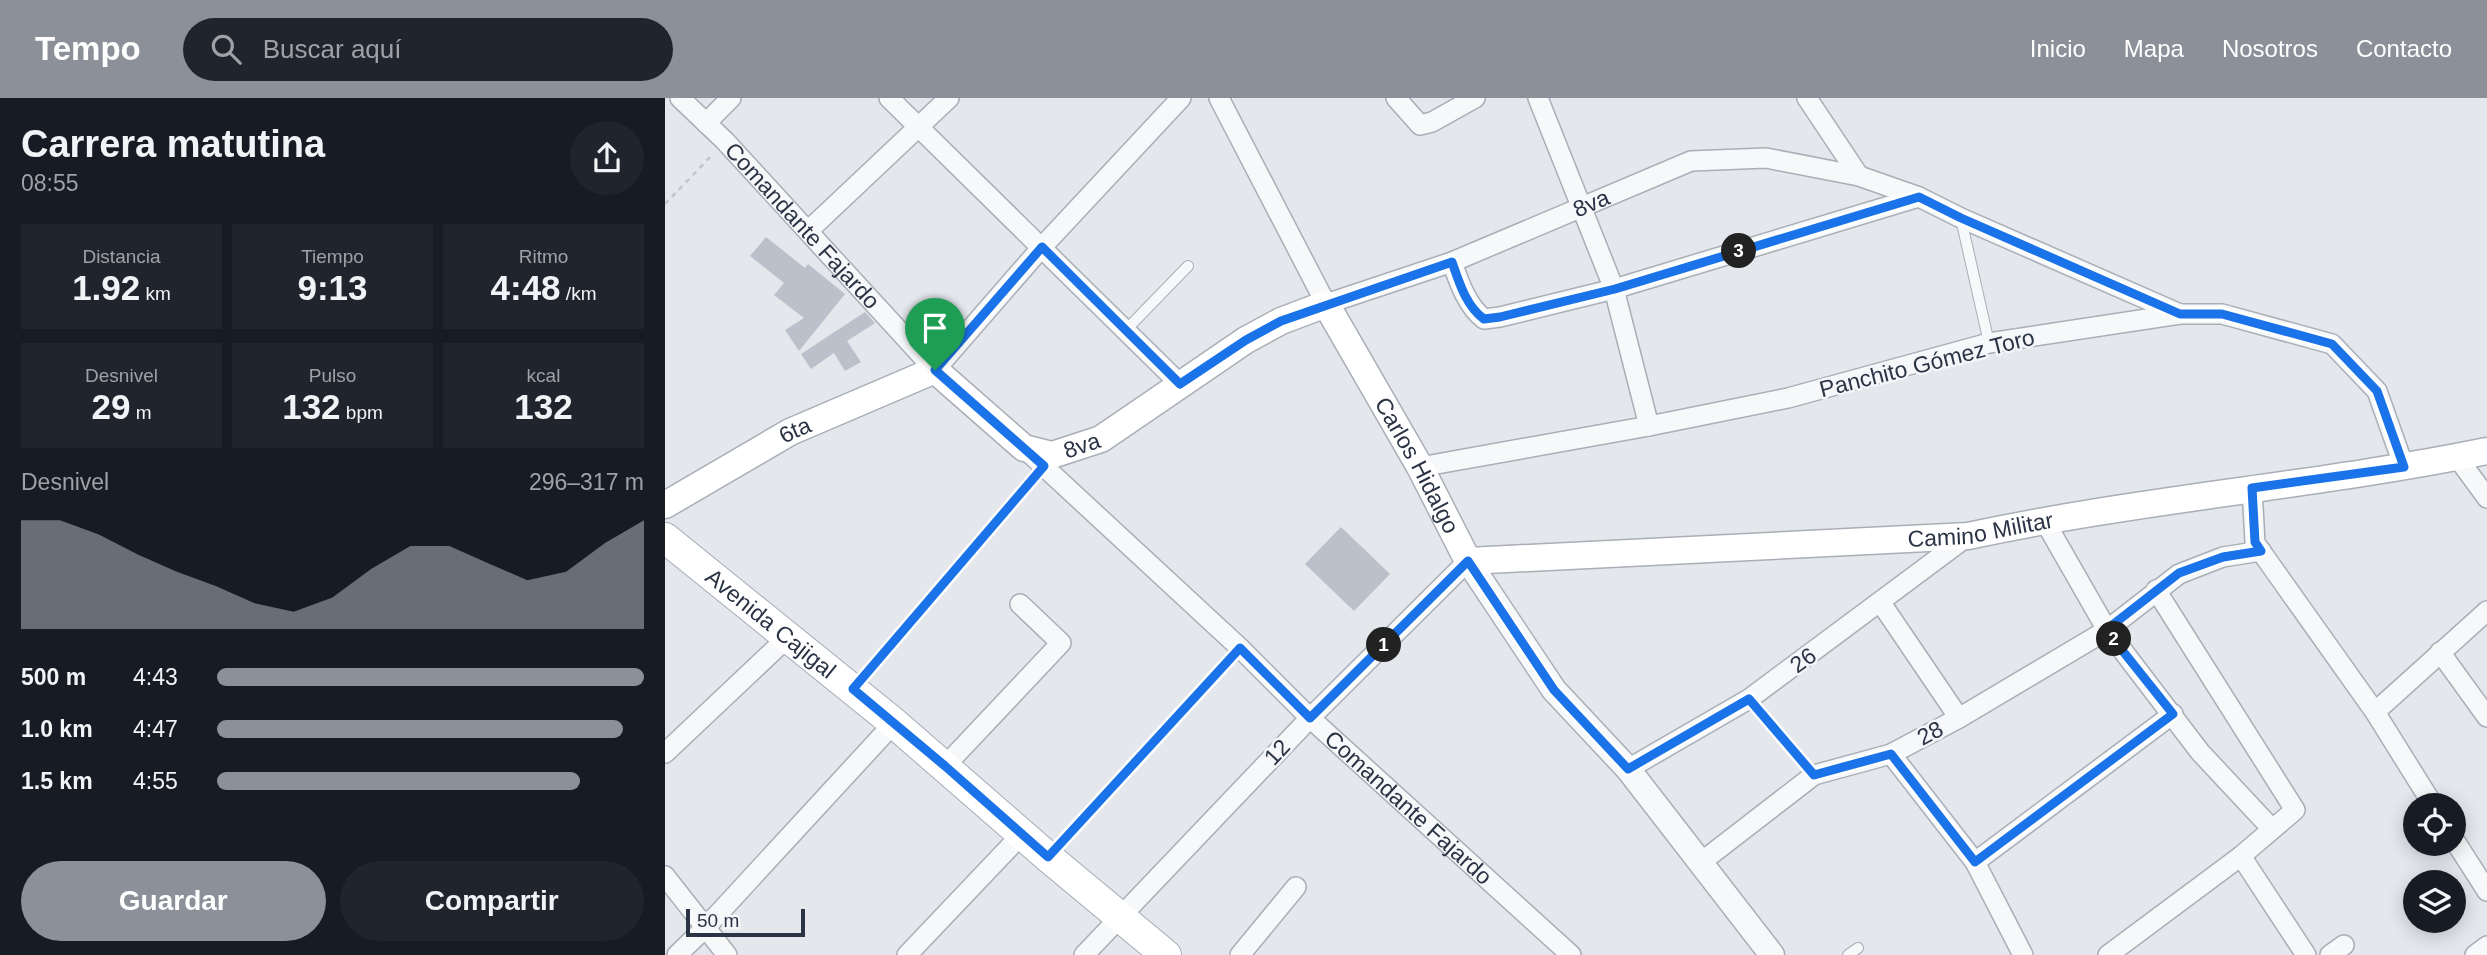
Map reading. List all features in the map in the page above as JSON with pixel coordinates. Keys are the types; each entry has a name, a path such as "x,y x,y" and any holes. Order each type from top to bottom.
{"main road":[{"name":"8va","path":"1024,448 1052,455 1101,439 1246,340 1281,321 1327,304"},
{"name":"Carlos Hidalgo","path":"1327,304 1420,467 1468,561"},
{"name":"Comandante Fajardo","path":"935,370 1024,448"},
{"name":"6ta","path":"665,505 790,432 935,370"},
{"name":"Camino Militar","path":"1468,561 1968,536 2044,520 2404,467 2487,451"},
{"name":"Avenida Cajigal","path":"665,538 894,723 1166,955"}],"street":[{"name":"Comandante Fajardo","path":"680,98 725,141 935,370"},
{"path":"706,123 731,98"},
{"path":"889,98 1180,384"},
{"path":"808,231 949,98"},
{"path":"935,370 1042,247 1181,98"},
{"path":"1219,98 1327,304"},
{"path":"1396,98 1420,125 1432,122 1475,98"},
{"path":"1538,98 1615,289 1649,426"},
{"path":"1807,98 1859,176"},
{"name":"8va","path":"1327,304 1452,262 1691,161 1766,158 1859,176 1919,197 2180,314"},
{"path":"1452,262 1460,286 1477,314 1484,319 1615,289 1919,197"},
{"name":"Panchito Gómez Toro","path":"1420,467 1788,398 1989,343 2180,314 2222,314 2332,344 2377,391 2404,467"},
{"name":"Comandante Fajardo","path":"1024,448 1560,951"},
{"path":"2457,457 2487,498"},
{"path":"2252,488 2255,542 2375,712 2426,793"},
{"path":"2044,520 2106,630 2200,752 2272,830"},
{"name":"26","path":"1628,769 1749,699 1968,536"},
{"name":"28","path":"1700,863 1814,775 1891,754 1959,718 2106,630 2179,573 2223,557 2261,551"},
{"name":"12","path":"1084,955 1310,718 1468,561"},
{"name":"Carlos Hidalgo","path":"1468,561 1554,690 1628,769 1772,955"},
{"path":"2108,955 2241,856 2295,810 2156,590"},
{"path":"1881,603 1959,718"},
{"path":"945,766 1061,643 1020,604"},
{"path":"2375,712 2487,611"},
{"path":"665,754 787,637"},
{"path":"2440,652 2487,717"},
{"path":"1975,862 2173,714"},
{"path":"677,955 894,723"},
{"path":"1891,754 1975,862 2023,955"},
{"path":"907,955 1022,834"},
{"path":"2241,856 2306,955"},
{"path":"2465,856 2487,891"},
{"path":"665,876 707,926 727,955"},
{"path":"1240,955 1296,887"},
{"path":"2475,955 2487,946"}],"lane":[{"path":"1961,218 1989,343"},
{"path":"1125,330 1188,265"},
{"path":"1749,699 1814,775"},
{"path":"1848,955 1858,948"}],"path":[{"path":"665,204 725,141"},
{"path":"853,689 1044,466"},
{"path":"1048,857 1240,648"}],"building":[{"path":"766,237 805,268 808,264 845,294 799,351 785,330 804,318 774,295 784,283 750,256"},
{"path":"865,312 875,323 847,341 861,362 845,371 834,353 811,369 801,354"},
{"path":"1341,527 1390,574 1354,611 1305,564"}],"route":[{"path":"1919,197 2180,314 2222,314 2332,344 2377,391 2404,467 2252,488 2255,542 2261,551 2223,557 2179,573 2106,630 2173,714 1975,862 1891,754 1814,775 1749,699 1628,769 1554,690 1468,561 1310,718 1240,648 1048,857 853,689 1044,466 935,370 1042,247 1180,384 1246,340 1281,321 1452,262 1460,286 1477,314 1484,319 1500,317 1615,289 1919,197"}]}
